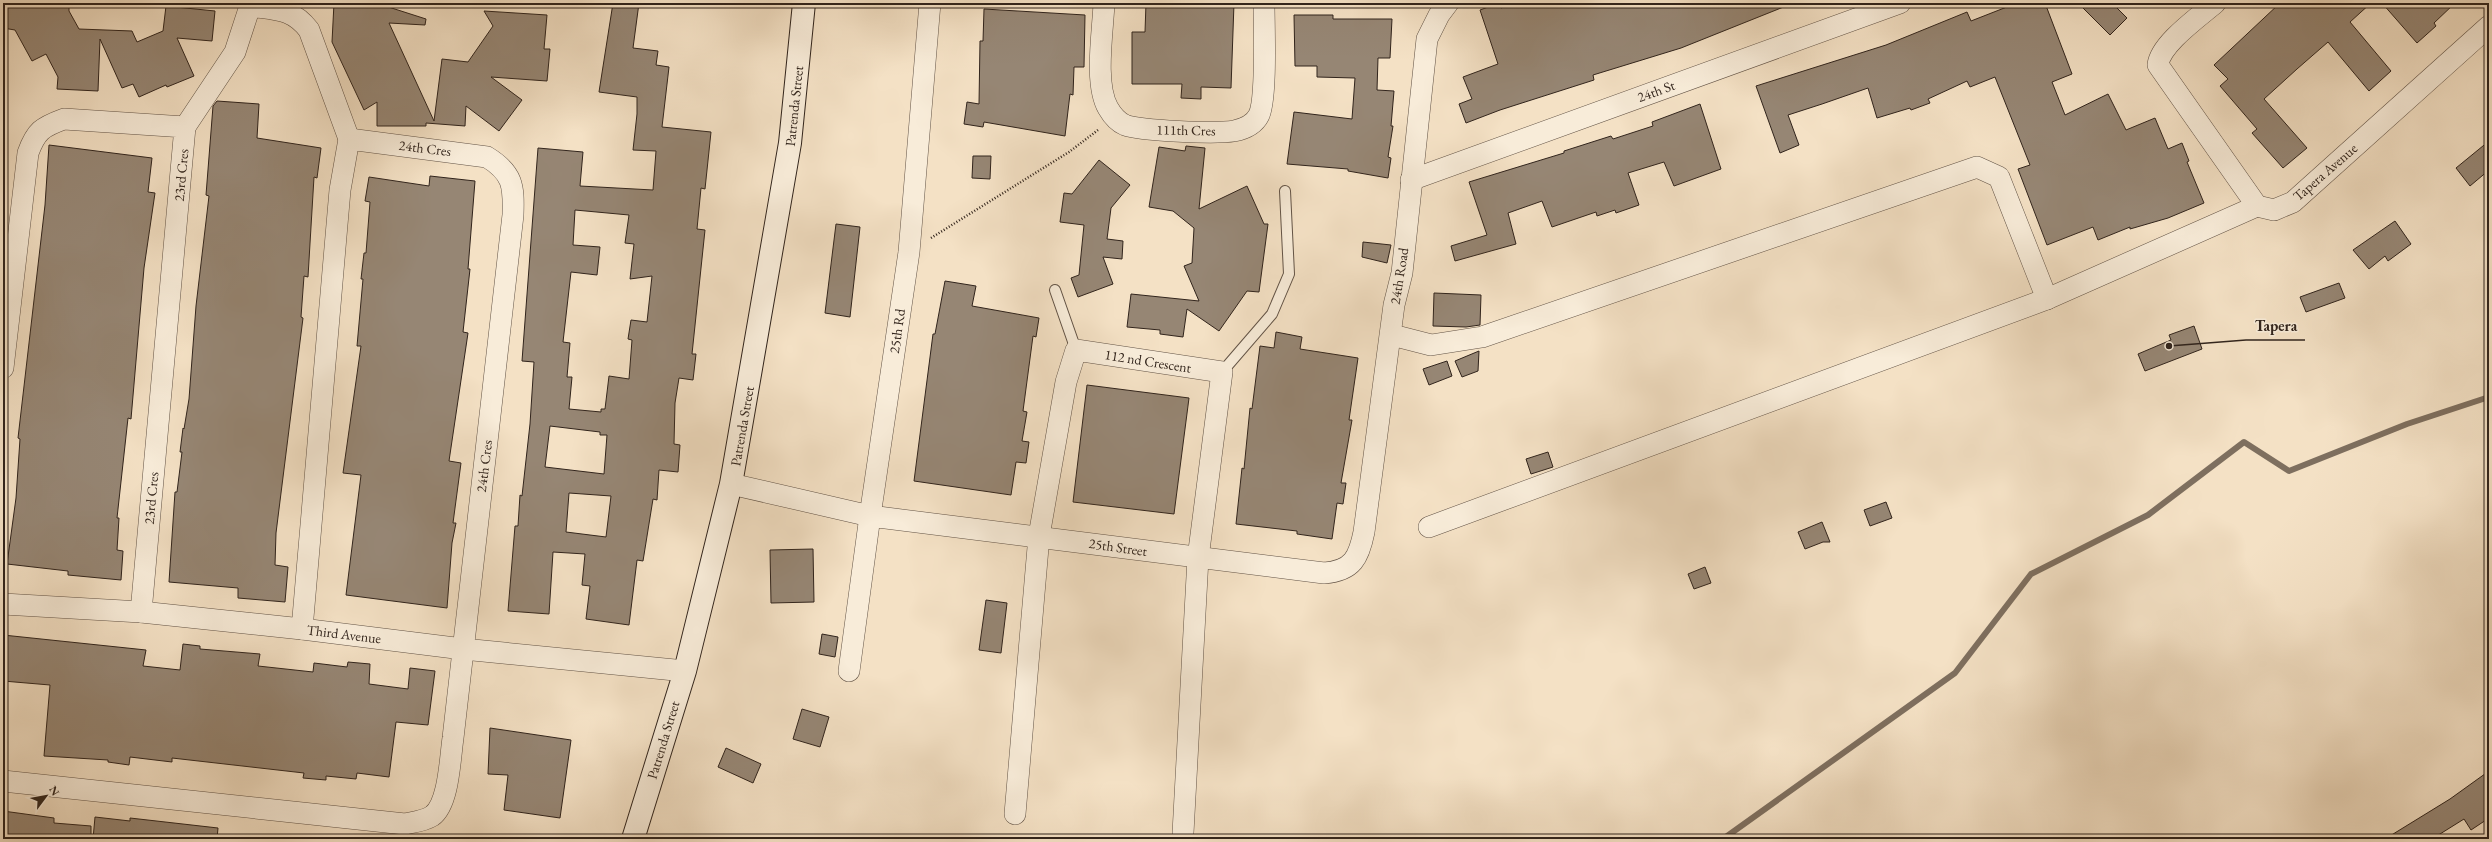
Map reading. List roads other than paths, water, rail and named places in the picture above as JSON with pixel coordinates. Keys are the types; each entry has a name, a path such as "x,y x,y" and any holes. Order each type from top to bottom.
{"street":[{"name":"Patrenda Street","path":"633,839 685,670 731,484 766,292 790,143 804,3"},
{"name":"25th Rd","path":"849,671 909,252 930,3"},
{"name":"111th Cres","path":"1104,3 1101,80 1103,96 1115,118 1124,124 1140,129 1234,131 1253,124 1259,115 1262,97 1264,3"},
{"name":"24th Road","path":"1359,554 1392,335 1394,304 1402,272 1427,39 1439,15 1448,3"},
{"name":"24th St","path":"1411,180 1900,3"},
{"path":"1429,527 2046,299 2257,206 2158,65 2159,57 2166,46 2215,3"},
{"path":"3,368 28,153 34,138 44,127 64,119 185,127 235,52 251,4 291,12 301,20 309,30 349,139 340,190 302,629"},
{"name":"Tapera Avenue","path":"2257,206 2274,210 2293,202 2489,26"},
{"name":"23rd Cres","path":"141,612 185,127"},
{"name":"24th Cres","path":"3,781 405,824 423,820 438,810 445,796 513,215 514,193 510,178 501,165 487,157 349,139"},
{"path":"1392,335 1431,346 1482,337 1977,167 1999,177 2046,299"},
{"path":"1015,814 1039,536 1066,382 1076,350"},
{"name":"112 nd Crescent","path":"1076,350 1222,372"},
{"path":"1183,833 1198,558 1222,372"},
{"path":"731,484 870,516"},
{"name":"25th Street","path":"870,516 1039,536 1198,558 1324,573 1343,569 1350,565 1359,554"},
{"name":"Third Avenue","path":"3,604 141,612 302,629 463,649 685,670"}],"lane":[{"path":"1222,372 1272,314 1289,274 1285,191"},
{"path":"1055,290 1076,350"}],"waterway":[{"path":"1723,839 1955,673 2031,574 2148,515 2244,442 2289,471 2407,424 2489,397"}],"place":[{"name":"Tapera","path":"2169,346"}]}
